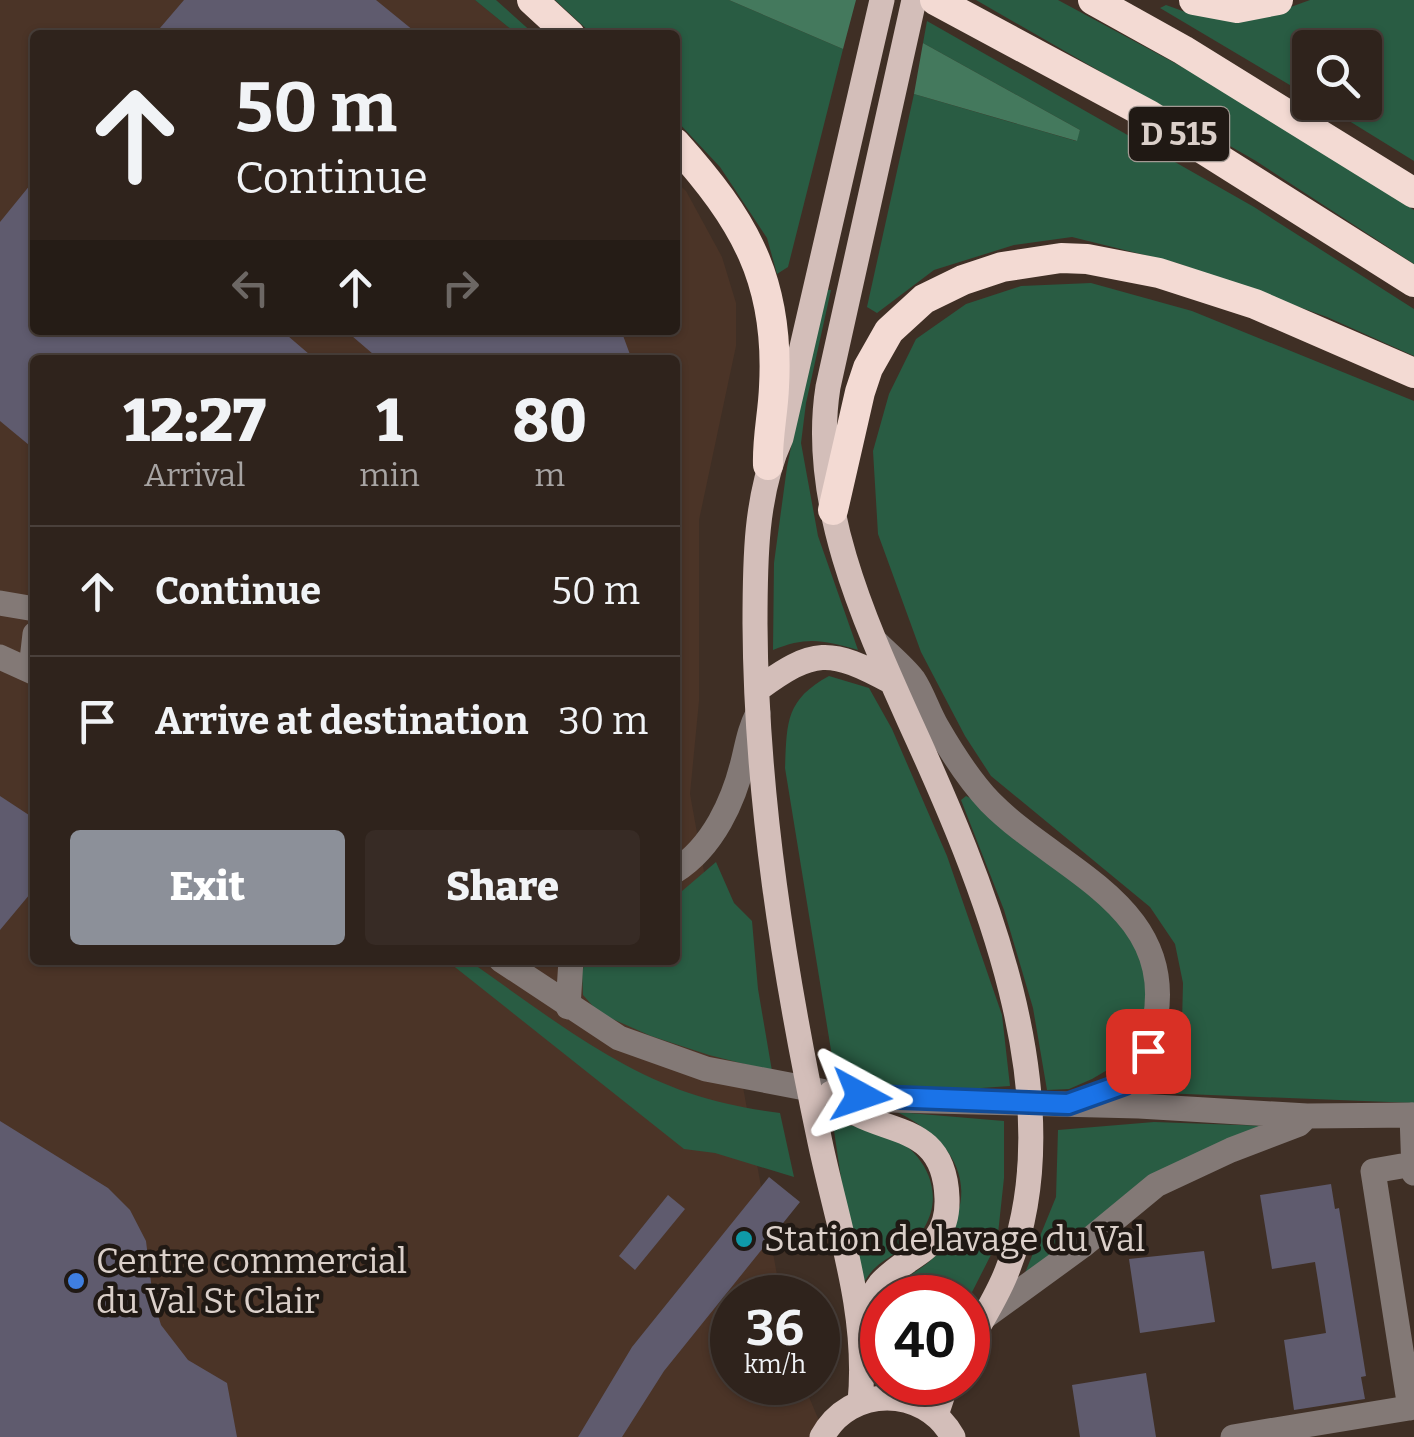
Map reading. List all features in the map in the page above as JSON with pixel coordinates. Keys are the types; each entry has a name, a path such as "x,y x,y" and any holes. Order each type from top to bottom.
{"highway":[{"path":"532,0 565,30"},
{"name":"D 515","path":"935,0 1149,116 1414,282"},
{"name":"D 515","path":"1093,0 1182,50 1414,193"},
{"path":"1194,0 1236,8 1278,0"},
{"path":"680,150 733,213 752,245 759,268 775,384 767,438 768,465"},
{"path":"833,510 860,392 868,368 889,331 924,299 1002,267 1061,258 1160,274 1255,304 1414,373"}],"main road":[{"path":"860,1322 819,1139 770,857 757,702 757,548 768,465 781,438 882,0"},
{"path":"914,0 824,410 824,457 833,510 875,641 954,824 990,922 1018,1016 1028,1085 1028,1188 1008,1268 990,1304"},
{"path":"757,702 798,662 816,657 853,662 892,682"},
{"path":"832,1093 842,1107 860,1118 899,1127 924,1143 934,1152 946,1183 946,1218 940,1232 921,1254 889,1275"},
{"path":"822,1437 842,1412 860,1402"},
{"path":"917,1405 936,1415 953,1437"},
{"path":"936,1415 940,1405"}],"street":[{"path":"0,603 30,608"},
{"path":"875,641 912,679 946,741 990,801 1030,837 1102,889 1122,908 1150,952 1157,977 1157,1005 1140,1071 1124,1084 1068,1104"},
{"path":"0,657 30,669"},
{"path":"680,867 700,850 717,826 734,790 757,702"},
{"path":"508,965 619,1038 665,1057 706,1069 832,1093 891,1100 1307,1116 1413,1115 1413,1168 1373,1171 1412,1408 1233,1437"},
{"path":"560,1001 571,965"},
{"path":"990,1313 1067,1258 1156,1185 1221,1154 1299,1124 1307,1116"}],"shaded area":[{"path":"0,0 475,0 512,30 30,30 30,335 680,335 680,186 686,191 722,257 736,303 736,346 699,520 699,701 690,794 777,1275 710,1275 710,1405 812,1405 826,1437 0,1437"}],"green space":[{"path":"475,0 496,0 529,30 512,30"},
{"path":"555,0 729,0 843,49 788,267 777,274 767,238 720,167 680,124 680,30 588,30"},
{"path":"729,0 856,0 843,49"},
{"path":"976,0 1058,0 1236,96 1414,210 1414,264 1256,161"},
{"path":"1310,0 1414,0 1414,161 1348,120 1382,120 1382,30 1292,30 1292,86 1160,8 1166,5 1191,14 1288,8"},
{"path":"927,21 1254,207 1414,309 1414,356 1327,317 1177,263 1072,237 1014,245 934,270 877,313 867,307 914,94 1076,141 1080,130 923,43"},
{"path":"923,43 1080,130 1077,141 914,94"},
{"path":"1091,283 1192,311 1414,401 1414,1103 1136,1092 1160,1063 1182,1023 1183,983 1175,944 1150,907 991,776 921,652 878,534 873,451 889,394 916,339 966,304 1021,286"},
{"path":"823,289 831,290 801,443 818,536 858,650 815,641 773,650 774,563 787,467"},
{"path":"829,676 869,688 892,729 947,856 1002,1015 1010,1086 895,1094 837,1087 785,768 791,714 804,694"},
{"path":"966,796 980,803 1124,923 1144,958 1150,997 1136,1042 1109,1069 1069,1089 1047,1090 1033,1008 1004,910 961,800"},
{"path":"716,862 734,903 752,921 758,989 772,1071 651,1036 599,1013 583,995 584,965 680,965 680,893"},
{"path":"452,965 475,965 602,1052 659,1082 711,1100 780,1113 794,1177 715,1153 684,1149"},
{"path":"897,1112 1004,1121 1004,1178 997,1243 981,1275 910,1275 935,1256 956,1218 961,1198 955,1164 932,1135"},
{"path":"1154,1122 1267,1126 1025,1273 1056,1197 1058,1130"},
{"path":"833,1124 868,1128 894,1137 918,1157 931,1184 931,1213 924,1228 869,1275 860,1275 858,1292"}],"building":[{"path":"184,0 376,0 413,30 158,30"},
{"path":"30,185 30,335 287,335 310,355 30,355 30,446 0,421 0,222"},
{"path":"351,335 623,335 630,355 374,355"},
{"path":"0,796 30,816 30,894 0,930"},
{"name":"Centre commercial du Val St Clair","path":"0,1121 108,1188 130,1210 146,1241 153,1299 161,1325 188,1360 227,1383 237,1437 0,1437"},
{"path":"769,1177 800,1202 741,1275 710,1275 710,1314 664,1371 622,1437 578,1437 632,1347"},
{"path":"1331,1184 1335,1209 1339,1208 1366,1376 1361,1377 1365,1399 1294,1410 1284,1340 1326,1333 1319,1287 1315,1262 1272,1269 1260,1195"},
{"path":"668,1195 685,1209 635,1270 619,1256"},
{"path":"1204,1251 1215,1322 1140,1333 1129,1259"},
{"path":"1146,1373 1156,1437 1080,1437 1072,1385"}],"place":[{"name":"Station de lavage du Val","path":"744,1239"},
{"name":"Centre commercial du Val St Clair","path":"76,1281"}],"route":[{"path":"861,1096 1068,1104 1113,1090 1134,1078 1148,1051"}]}
